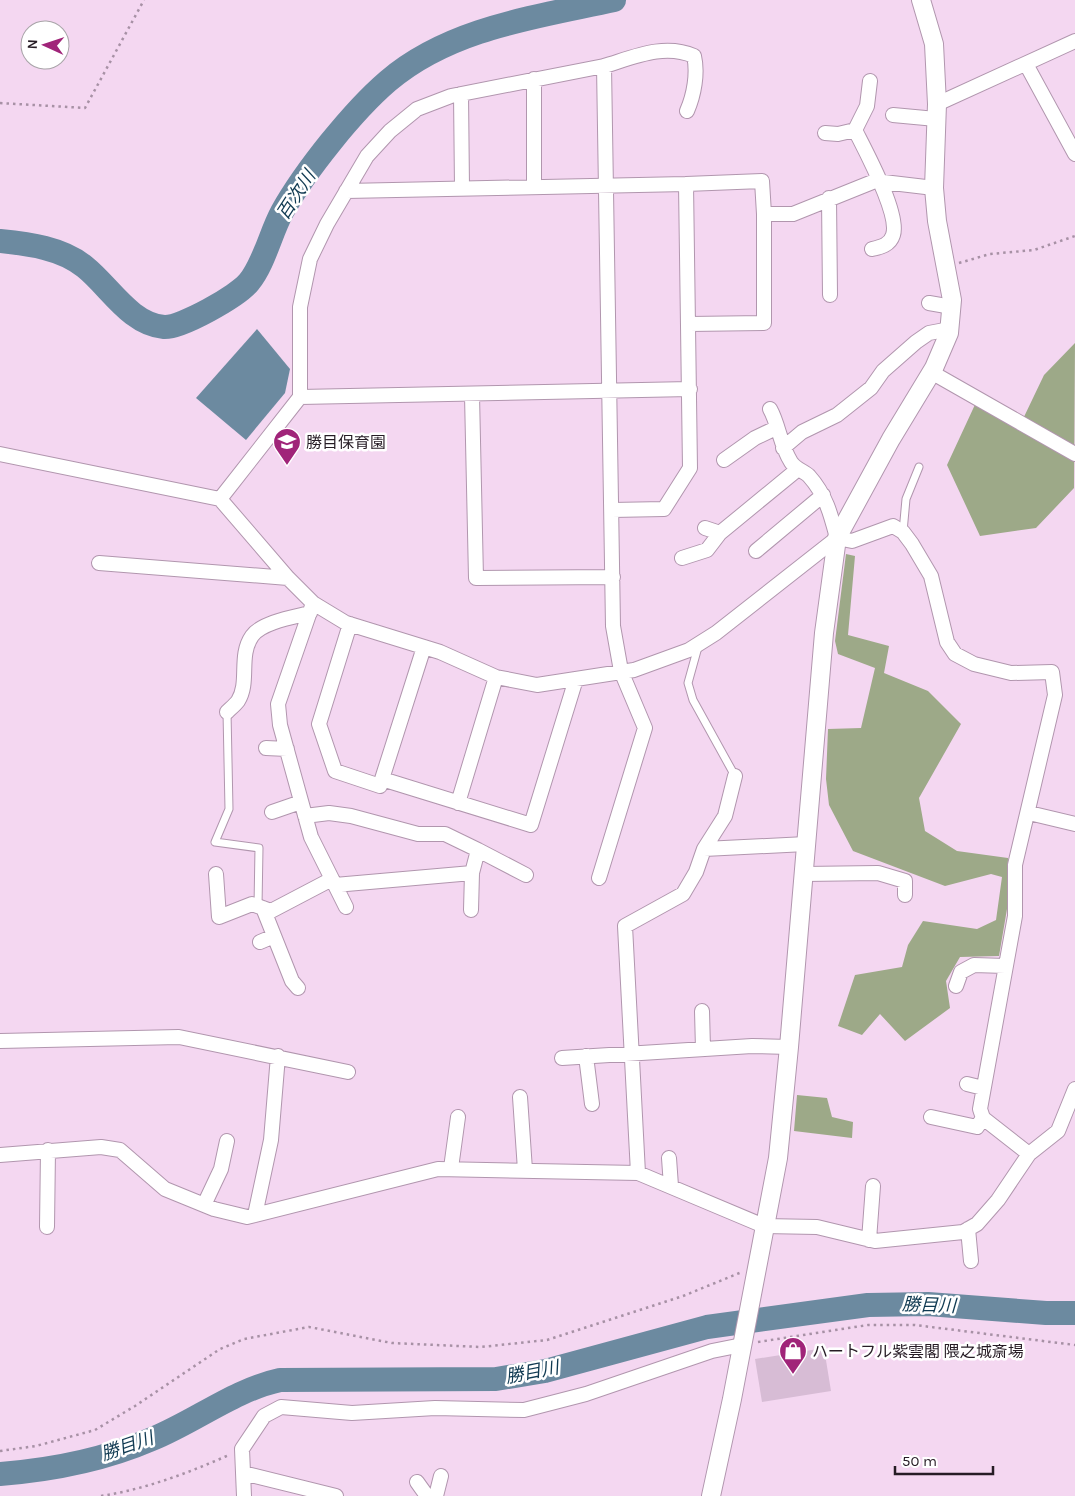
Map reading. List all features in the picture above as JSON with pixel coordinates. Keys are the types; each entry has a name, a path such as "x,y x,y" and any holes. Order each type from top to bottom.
{"street":[{"path":"711,1496 778,1158 824,633 837,538 891,439 932,372 950,329 952,307 937,221 934,188 937,111 934,44 921,0"},
{"path":"893,115 937,111 1026,64 1075,41"},
{"path":"220,499 300,397 300,306 310,259 326,224 367,156 390,131 418,109 461,94 604,66 658,50 694,56 696,62 693,98 687,111"},
{"path":"1026,64 1075,154"},
{"path":"599,878 645,728 622,671 613,626 604,66"},
{"path":"534,79 534,187"},
{"path":"855,130 867,106 870,82"},
{"path":"461,94 462,188"},
{"path":"825,133 838,134 855,130"},
{"path":"855,130 881,181 894,225 893,235 888,244 872,249"},
{"path":"346,191 762,181 764,214 764,323 689,324"},
{"path":"764,214 794,214 874,181 934,188"},
{"path":"612,510 664,509 690,468 686,184"},
{"path":"829,198 830,295"},
{"path":"929,303 952,307"},
{"path":"782,448 802,432 837,415 871,388 883,371 916,342 929,333 950,329"},
{"path":"932,372 1075,454"},
{"path":"300,397 690,389"},
{"path":"472,394 476,578 613,577"},
{"path":"770,409 782,448 793,465 812,480 823,495 829,507 837,538"},
{"path":"724,460 755,438 776,428"},
{"path":"0,454 220,499 288,578 311,608 350,624 424,647 496,677 537,685 622,671 643,666 689,650 716,633 837,538 852,541 893,526 903,532 931,576 946,642 955,654 974,664 1011,673 1052,672 1055,695 1015,865 1015,916 980,1109 983,1118 1029,1154"},
{"path":"682,558 707,550 720,534 798,468"},
{"path":"756,550 823,495"},
{"path":"705,528 720,534"},
{"path":"99,563 288,578"},
{"path":"227,712 238,700 242,688 244,656 252,635 276,621 311,608"},
{"path":"311,608 278,704 280,725 311,838 346,907"},
{"path":"350,624 319,724 336,771 380,786 424,647"},
{"path":"458,802 496,677"},
{"path":"382,779 531,825 576,679"},
{"path":"266,748 287,749"},
{"path":"638,1173 624,926 683,894 696,872 704,849 725,816 735,776"},
{"path":"272,812 301,802"},
{"path":"1029,812 1075,824"},
{"path":"305,816 329,813 351,816 418,834 445,834 526,875"},
{"path":"704,849 806,844"},
{"path":"471,910 472,873 478,850"},
{"path":"216,874 219,917 252,904 271,911 334,882 472,873"},
{"path":"804,874 862,878 878,873 905,881 905,895"},
{"path":"260,907 292,981 298,988"},
{"path":"260,942 274,936"},
{"path":"956,986 961,972 974,965 1005,966"},
{"path":"702,1011 703,1049"},
{"path":"0,1041 179,1037 348,1072"},
{"path":"562,1058 703,1049 789,1047"},
{"path":"255,1215 271,1140 278,1056"},
{"path":"586,1056 592,1104"},
{"path":"967,1084 984,1088"},
{"path":"0,1155 101,1147 120,1150 165,1189 204,1205 248,1217 438,1169 638,1173 764,1226 817,1227 875,1241 963,1232 976,1224 998,1200 1029,1154 1058,1131 1075,1089"},
{"path":"520,1097 526,1170"},
{"path":"451,1168 458,1117"},
{"path":"931,1117 977,1127 983,1118"},
{"path":"204,1205 221,1169 227,1141"},
{"path":"47,1227 48,1150"},
{"path":"669,1158 671,1186"},
{"path":"869,1240 873,1186"},
{"path":"968,1229 971,1261"},
{"path":"244,1496 242,1449 264,1416 281,1407 352,1412 435,1408 524,1410 586,1394 743,1341"},
{"path":"243,1473 336,1496"},
{"path":"436,1496 441,1476"},
{"path":"418,1482 427,1496"}],"lane":[{"path":"903,532 906,499 919,467"},
{"path":"699,644 688,683 693,700 735,776"},
{"path":"227,712 229,809 215,842 259,848 260,907"}],"path":[{"path":"0,103 85,108 144,0"},
{"path":"946,268 990,254 1034,250 1075,236"},
{"path":"0,1451 36,1446 95,1430 135,1406 220,1349 244,1339 308,1327 392,1343 481,1348 548,1340 682,1296 756,1269"},
{"path":"743,1341 868,1325 916,1325 1075,1346"},
{"path":"101,1496 124,1493 194,1470 242,1449"}],"green space":[{"path":"1075,343 1074,488 1036,528 980,536 947,465 979,396 1022,421 1044,375"},
{"path":"846,554 855,556 848,635 889,646 884,673 928,691 961,724 919,798 925,831 957,851 1008,858 1007,909 999,956 960,957 946,981 950,1008 905,1041 880,1014 862,1035 838,1026 855,975 902,967 908,945 923,921 977,929 996,920 1002,877 991,874 945,886 853,851 829,805 826,779 828,729 861,728 875,668 838,654 835,641"},
{"path":"797,1095 827,1098 832,1117 853,1122 852,1138 794,1131"}],"water":[{"path":"257,329 290,369 285,393 246,440 196,398"}],"building":[{"name":"ハートフル紫雲閣 隈之城斎場","path":"824,1348 831,1391 762,1402 755,1359"}],"waterway":[{"name":"百次川","path":"0,241 45,248 66,255 85,267 131,312 152,324 164,327 183,322 222,303 249,282 259,266 282,212 316,160 360,108 388,81 412,63 438,48 495,27 614,0"},
{"name":"勝目川","path":"0,1474 39,1470 78,1462 134,1446 168,1432 231,1398 280,1380 496,1379 545,1371 707,1327 868,1305 928,1304 1046,1313 1075,1313"}],"place":[{"name":"勝目保育園","path":"287,466"},
{"name":"ハートフル紫雲閣 隈之城斎場","path":"793,1375"}]}
